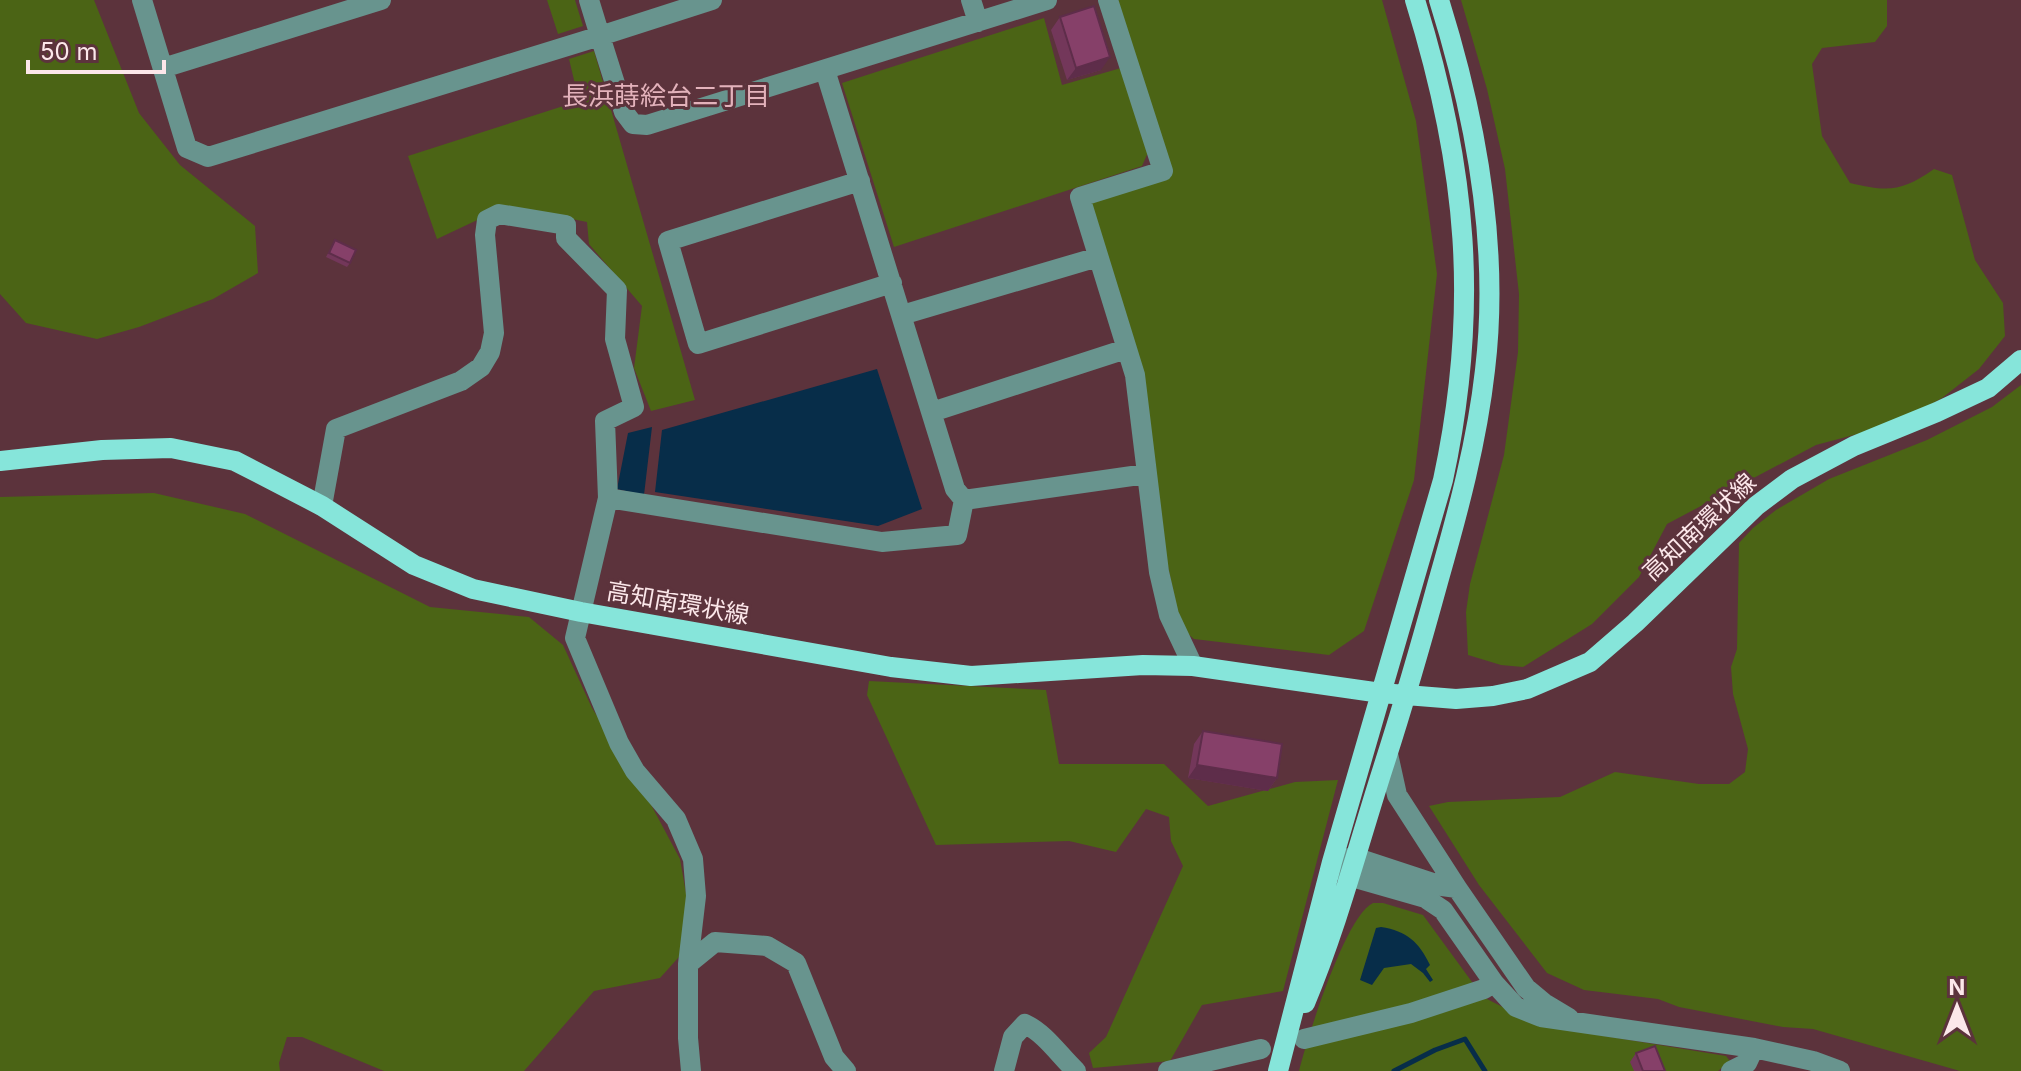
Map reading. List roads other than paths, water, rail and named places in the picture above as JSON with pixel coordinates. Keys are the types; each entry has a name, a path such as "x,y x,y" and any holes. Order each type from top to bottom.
{"main road":[{"path":"1280,1065 1332,862 1443,480 1455,423 1464,330 1465,265 1448,122 1415,0"},
{"path":"1280,1065 1325,957 1407,695 1464,489 1486,367 1488,265 1483,194 1470,117 1439,0"},
{"name":"高知南環状線","path":"0,461 102,450 171,448 235,461 322,506 414,565 473,589 581,612 891,667 971,676 1143,665 1193,666 1381,693 1456,699 1527,689 1590,662 1756,506 1792,479 1854,446 1988,388 2021,360"}],"street":[{"path":"142,0 187,148 208,157 712,0"},
{"path":"163,68 381,0"},
{"path":"589,0 624,112 633,124 647,125 1047,0"},
{"path":"971,0 978,22"},
{"path":"1108,0 1163,171 1080,197 1135,375 1162,587 1169,615 1193,666"},
{"path":"825,70 955,489 964,500"},
{"path":"860,181 668,241 698,344 892,283"},
{"path":"322,506 336,429 461,381 481,367 490,352 494,333 485,235 487,220 499,214 566,225 566,238 617,290 615,339 634,407 605,421 608,498 575,638 619,743 635,771 676,819 693,859 696,896 688,964 691,1071"},
{"path":"902,315 1098,257"},
{"path":"932,412 1126,349"},
{"path":"964,500 1146,474"},
{"path":"608,498 882,542 957,535 964,500"},
{"path":"1388,754 1397,795 1526,988 1572,1020"},
{"path":"1332,862 1457,888"},
{"path":"1351,867 1425,898 1443,910 1494,983 1516,1007 1541,1017 1754,1048 1813,1061 1840,1071"},
{"path":"688,964 715,942 767,946 796,963 834,1057 846,1071"},
{"path":"1304,1039 1411,1013 1494,983"},
{"path":"1004,1071 1013,1037 1025,1024 1040,1031 1051,1047 1076,1071"},
{"path":"1731,1071 1747,1063 1754,1048"},
{"path":"1168,1071 1261,1049"}],"water":[{"path":"877,369 922,509 878,526 655,492 662,430"},
{"path":"652,427 644,495 617,489 628,433"},
{"path":"1376,928 1398,931 1417,944 1430,965 1426,969 1433,980 1430,982 1411,964 1384,968 1372,985 1360,980"}],"waterway":[{"path":"1394,1071 1465,1039 1485,1071"}],"district":[{"name":"長浜蒔絵台二丁目","path":"666,95"}]}
